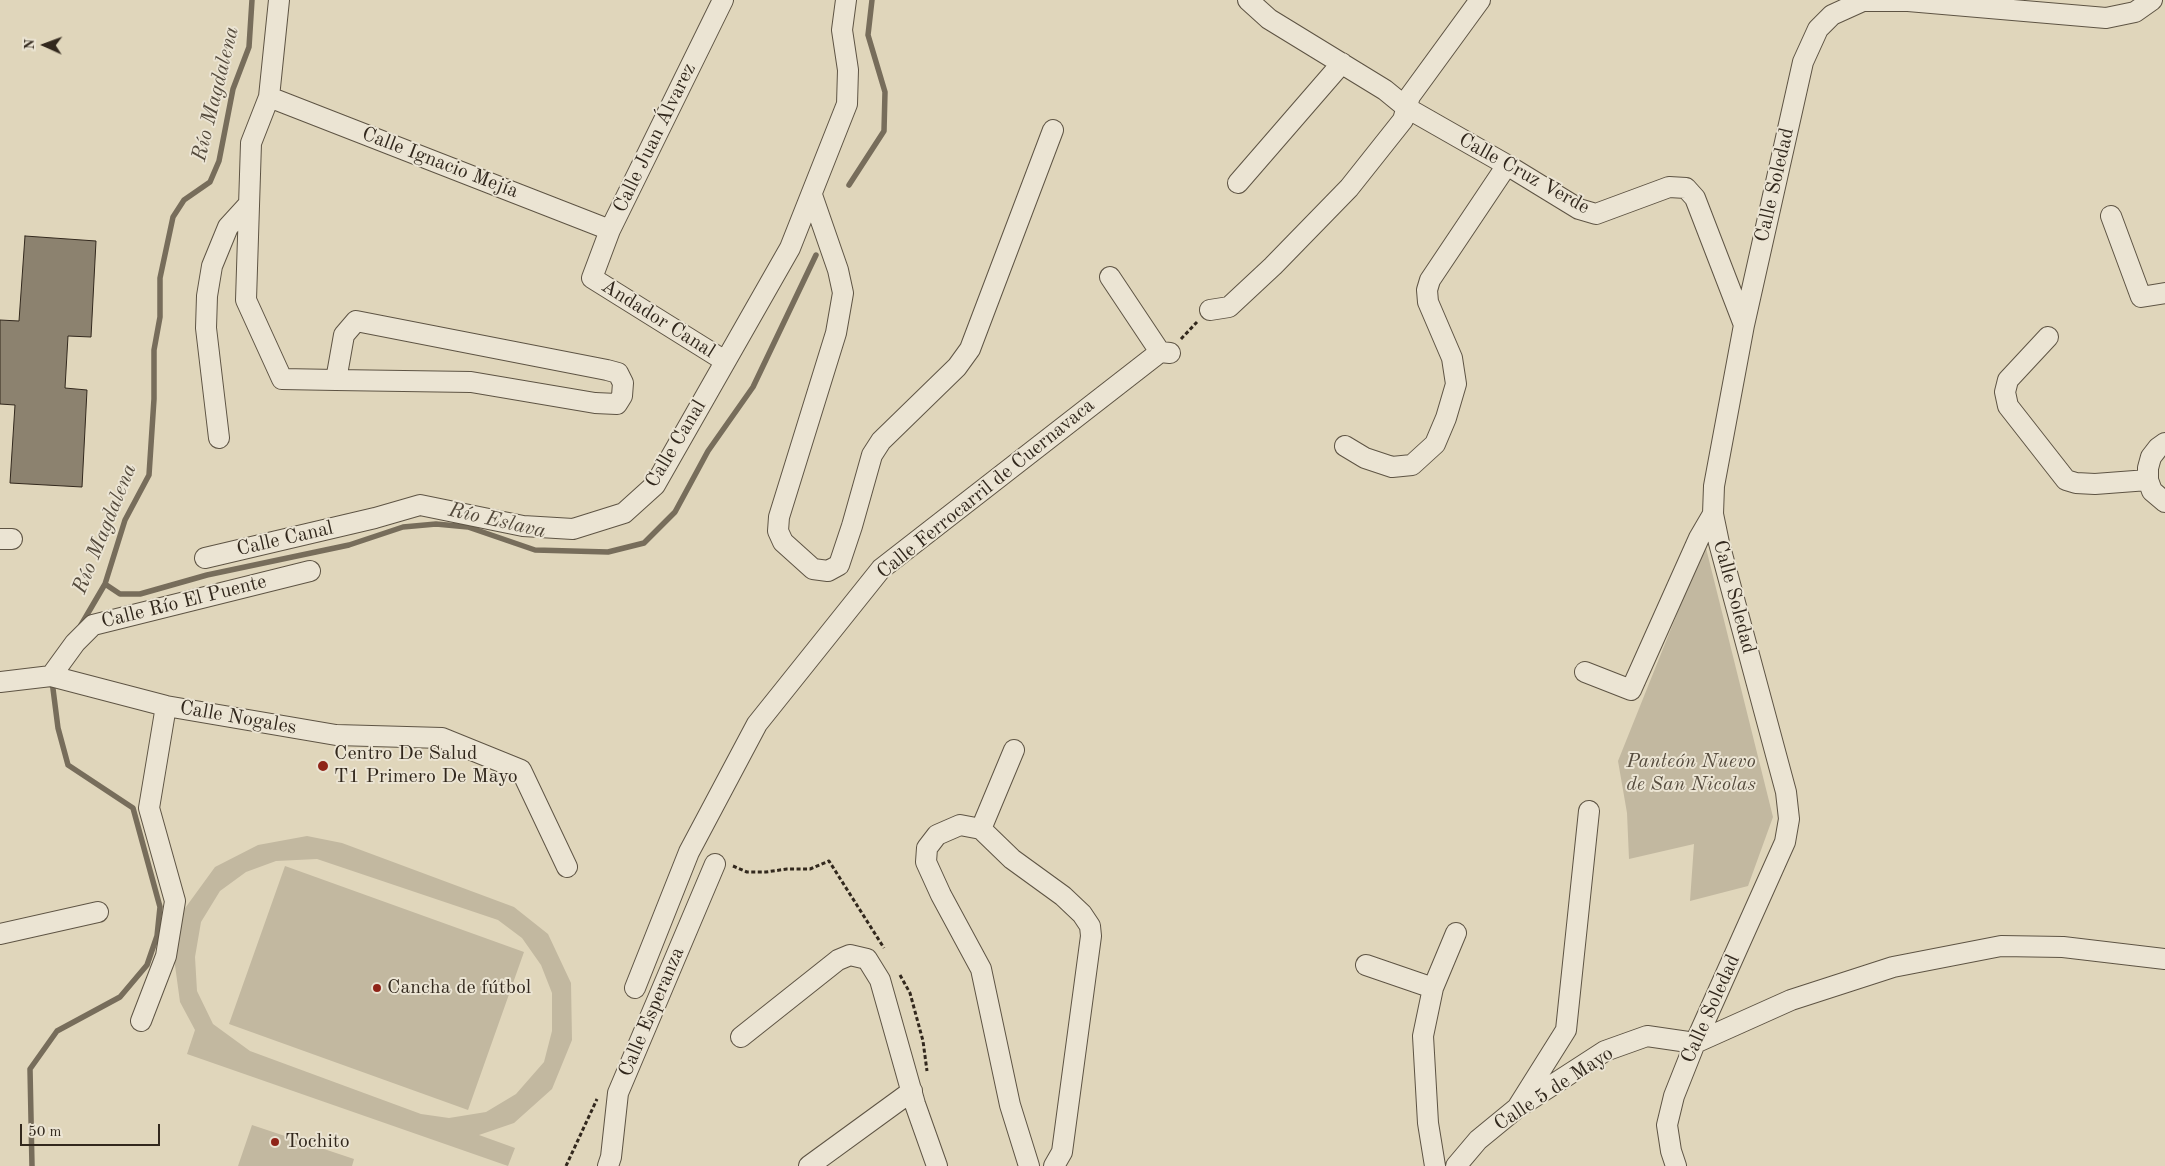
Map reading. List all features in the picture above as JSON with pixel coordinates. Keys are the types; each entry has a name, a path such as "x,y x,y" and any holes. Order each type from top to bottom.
{"street":[{"path":"279,0 269,97 251,143 246,300 282,379 336,380 471,382 595,403 616,404 622,396 623,383 618,373 607,370 356,321 344,334 336,380"},
{"name":"Calle Juan Álvarez","path":"592,278 610,230 723,0"},
{"name":"Calle Canal","path":"205,558 375,518 420,505 522,526 573,529 624,513 655,485 790,248 847,104 848,70 842,30 846,0"},
{"name":"Calle Cruz Verde","path":"1248,0 1269,18 1385,90 1407,108 1579,209 1596,214 1669,187 1686,188 1695,198 1744,325"},
{"path":"1210,310 1228,307 1273,266 1349,188 1403,120 1410,96 1480,0"},
{"path":"1833,8 1863,1 1908,1 2106,18 2135,12 2152,0"},
{"name":"Calle Soledad","path":"1676,1166 1670,1151 1667,1125 1674,1096 1695,1043 1785,842 1789,818 1786,792 1719,543 1713,514 1714,486 1744,325 1803,62 1818,29 1833,8"},
{"path":"1238,183 1342,63"},
{"name":"Calle Ignacio Mejía","path":"269,97 610,230"},
{"path":"812,195 838,270 843,293 836,333 779,516 778,531 783,542 813,569 828,571 839,565 872,455 881,441 957,368 970,349 1053,130"},
{"path":"1345,446 1365,458 1392,467 1412,465 1435,444 1446,418 1456,384 1452,358 1428,302 1430,280 1507,165"},
{"path":"219,438 206,328 206,296 212,266 228,227 249,204"},
{"path":"2111,216 2141,297 2165,293"},
{"path":"1110,277 1165,352"},
{"name":"Andador Canal","path":"592,278 725,360"},
{"path":"2048,338 2008,380 2005,392 2008,406 2066,480 2076,483 2095,484 2148,480"},
{"name":"Calle Ferrocarril de Cuernavaca","path":"635,988 689,852 757,724 881,569 1165,352"},
{"path":"2165,444 2158,448 2151,457 2148,468 2148,480 2152,491 2165,502"},
{"path":"1586,672 1631,690 1699,538 1713,514"},
{"name":"Calle Río El Puente","path":"51,676 75,643 93,625 310,571"},
{"path":"0,682 51,676 166,706"},
{"name":"Calle Nogales","path":"141,1021 166,956 174,901 149,808 166,706 336,735 442,738 451,741 521,770 567,867"},
{"path":"981,829 1014,750"},
{"path":"1517,1108 1566,1030 1589,811"},
{"path":"1029,1166 1010,1105 981,969 941,895 926,862 927,848 937,835 960,825 981,829 1012,860 1063,896 1082,914 1090,926 1091,936 1062,1152 1054,1166"},
{"name":"Calle Esperanza","path":"608,1166 611,1157 618,1093 715,864"},
{"path":"0,934 98,912"},
{"path":"1435,1166 1428,1123 1423,1036 1433,988 1456,933"},
{"path":"1695,1043 1791,1000 1893,966 2001,946 2063,947 2165,959"},
{"path":"741,1037 838,960 850,955 867,959 880,980 912,1091 937,1166"},
{"path":"1366,965 1433,988"},
{"name":"Calle 5 de Mayo","path":"1456,1166 1478,1140 1517,1108 1605,1051 1647,1036 1695,1043"},
{"path":"809,1166 912,1091"}],"path":[{"path":"1165,352 1210,310"},
{"path":"566,1166 598,1097"}],"green space":[{"name":"Panteón Nuevo de San Nicolas","path":"1705,544 1773,817 1748,886 1690,901 1694,844 1629,859 1627,813 1618,761"},
{"path":"307,836 342,843 514,907 548,934 571,983 572,1040 552,1089 514,1123 479,1135 515,1148 508,1166 187,1054 195,1030 180,1002 174,958 183,911 215,867 258,845","holes":["317,859 498,920 522,938 541,965 552,993 552,1031 544,1062 516,1094 486,1112 449,1118 421,1114 250,1051 213,1024 197,991 195,957 201,922 220,891 246,872 276,861"]},
{"name":"Cancha de fútbol","path":"285,866 524,952 468,1110 229,1024"},
{"name":"Tochito","path":"252,1125 354,1159 352,1166 238,1166"}],"building":[{"path":"25,236 96,241 91,337 68,336 65,388 87,390 82,487 10,483 15,405 0,404 0,320 19,321"}],"waterway":[{"name":"Río Magdalena","path":"81,625 105,584 125,520 149,475 154,399 154,350 160,317 160,278 173,217 184,200 210,182 219,161 233,89 249,47 252,0"},
{"name":"Río Eslava","path":"849,185 884,131 885,92 868,35 872,0"},
{"name":"Río Eslava","path":"105,584 120,594 140,594 207,575 349,545 403,527 436,524 468,527 535,550 608,552 644,543 675,512 708,451 753,387 816,255"},
{"name":"Río Magdalena","path":"32,1166 30,1069 57,1031 120,997 147,965 157,936 160,907 133,808 68,765 58,728 52,681"}],"place":[{"name":"Centro De Salud T1 Primero De Mayo","path":"323,766"},
{"name":"Cancha de fútbol","path":"377,988"},
{"name":"Tochito","path":"275,1142"}]}
